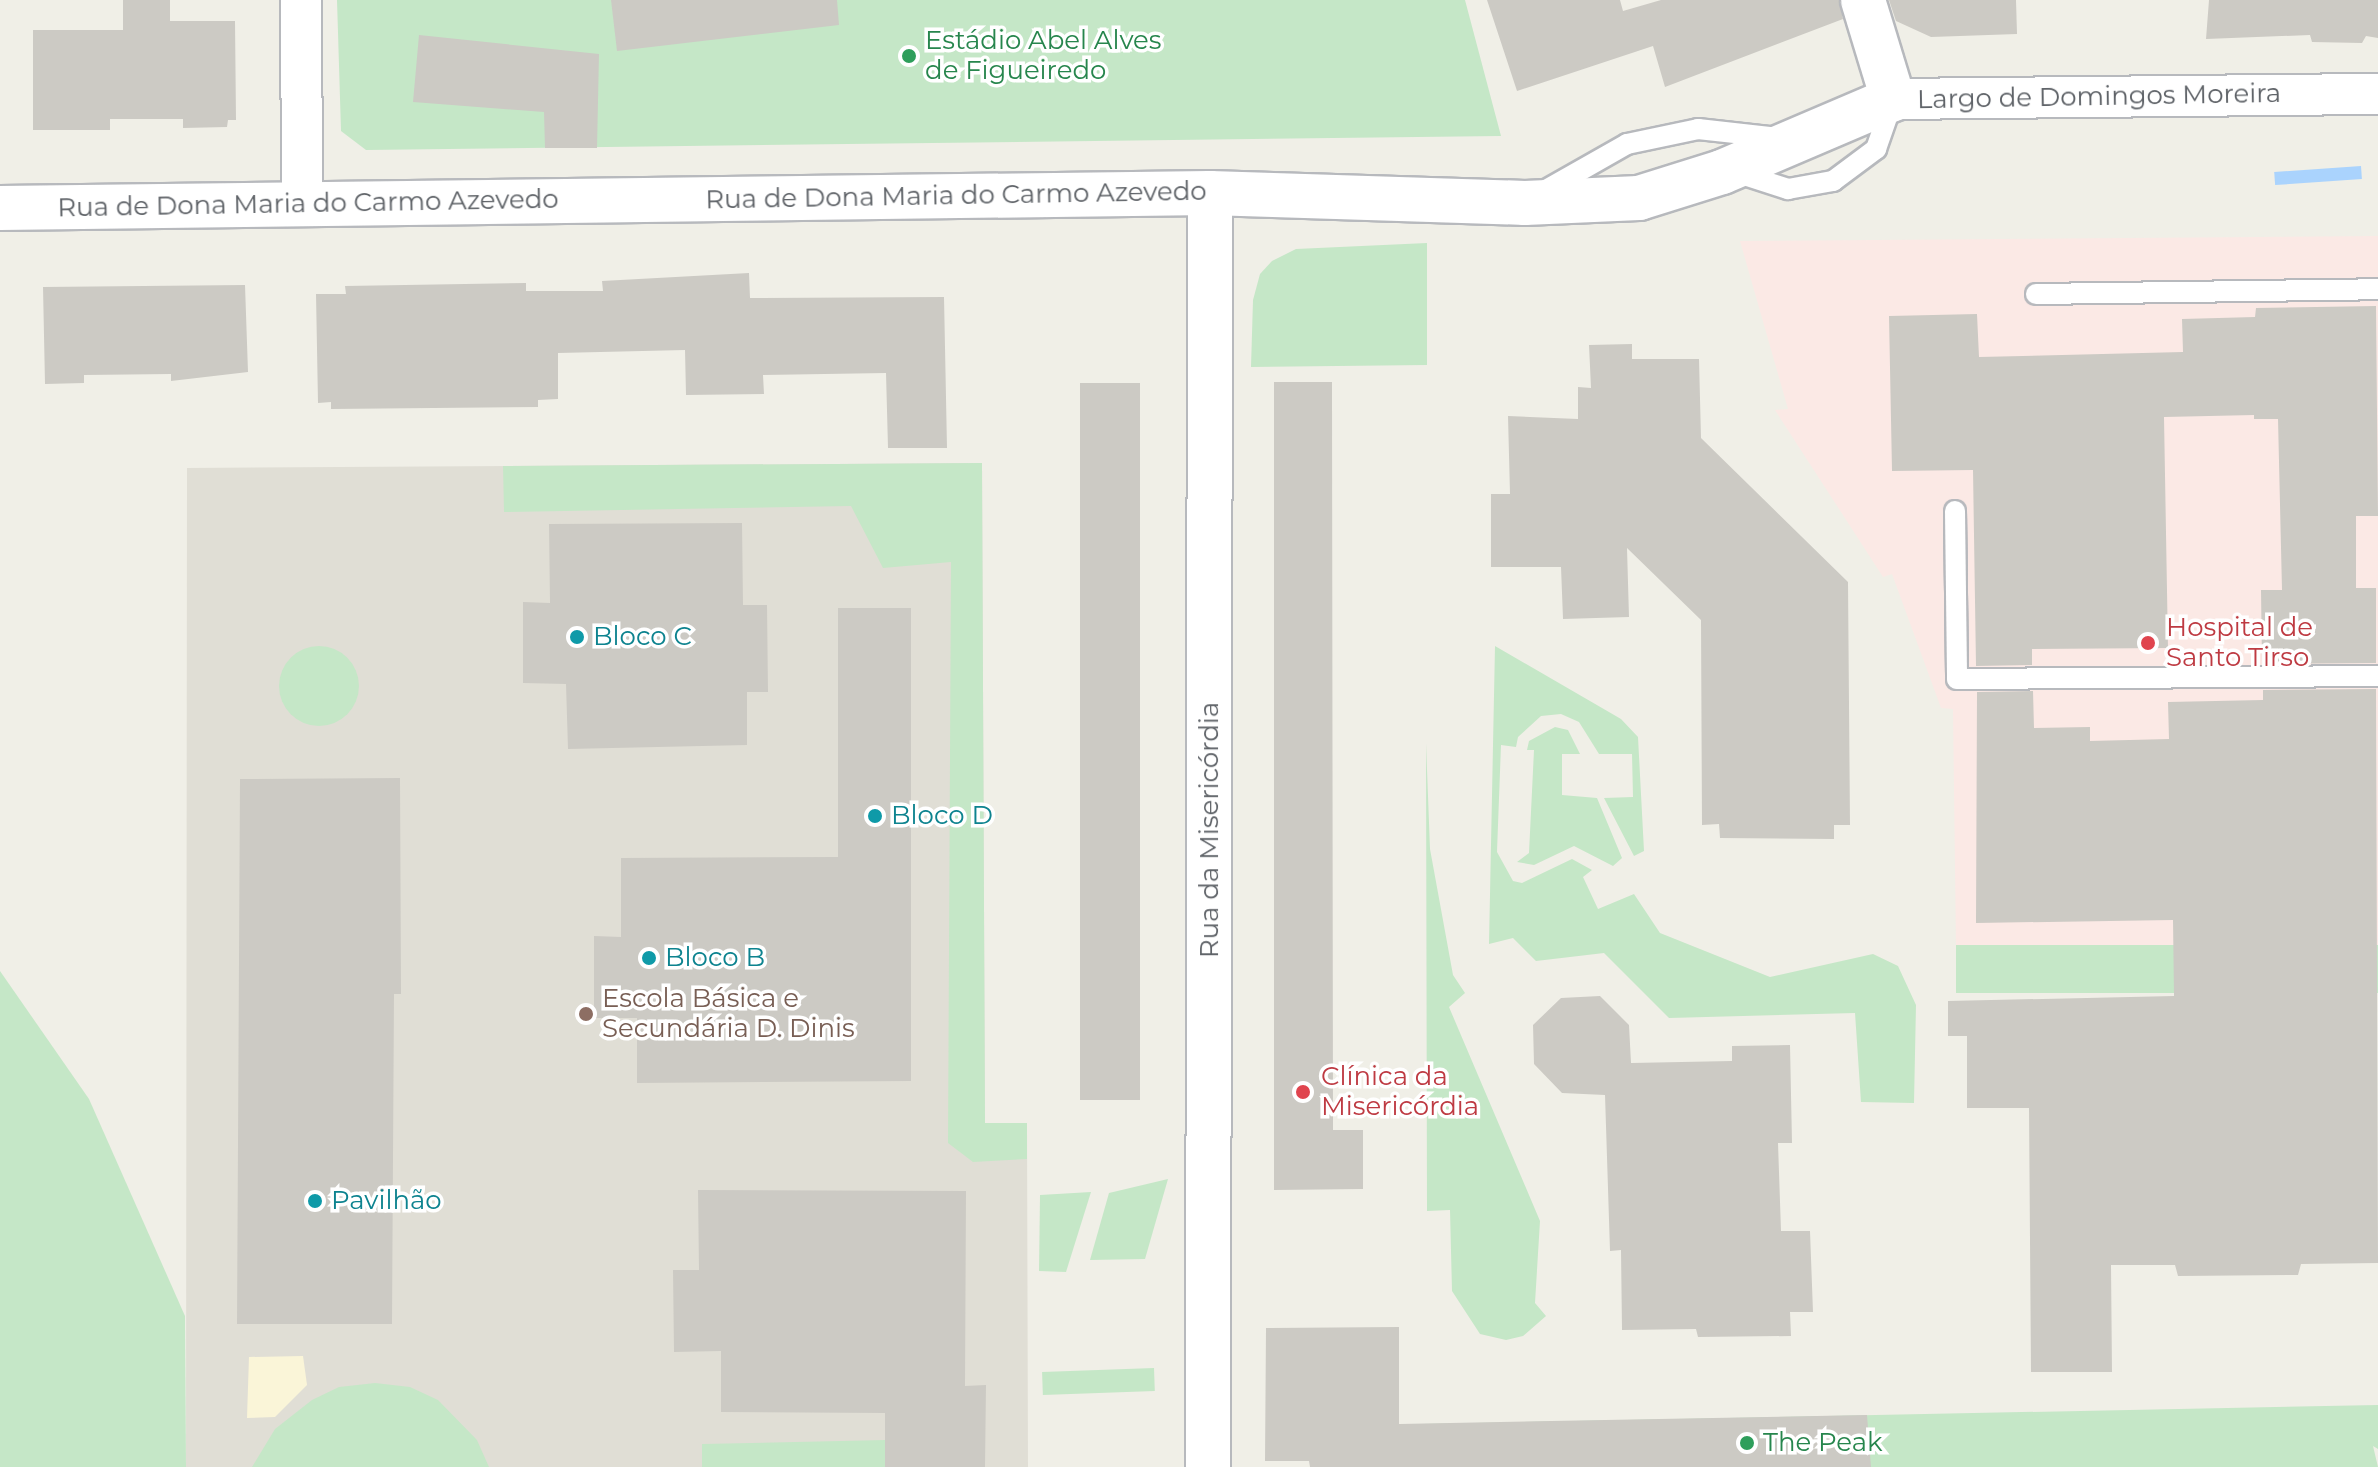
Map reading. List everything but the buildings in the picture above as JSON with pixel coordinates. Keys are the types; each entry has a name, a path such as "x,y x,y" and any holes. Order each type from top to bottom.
{"street":[{"path":"301,0 302,203"},
{"path":"1863,0 1893,99"},
{"name":"Largo de Domingos Moreira","path":"1893,99 2378,94"},
{"name":"Rua de Dona Maria do Carmo Azevedo","path":"0,208 1210,193 1525,203 1639,198 1728,169 1893,99"},
{"name":"Rua da Misericórdia","path":"1208,1467 1210,193"}],"lane":[{"name":"Largo de Domingos Moreira","path":"1728,169 1788,189 1833,181 1876,149 1893,99"},
{"path":"1525,203 1565,175 1627,144 1698,129 1795,140"},
{"path":"2036,294 2378,289"},
{"path":"1955,511 1957,679 2378,676"}],"shaded area":[{"name":"Hospital de Santo Tirso","path":"2378,236 2378,945 1956,948 1953,709 1941,708 1892,574 1883,577 1775,410 1788,409 1740,241"},
{"name":"Escola Básica e Secundária D. Dinis","path":"982,463 985,1123 1027,1123 1028,1467 186,1467 187,468"}],"green space":[{"name":"Estádio Abel Alves de Figueiredo","path":"337,0 1465,0 1501,136 366,150 341,131"},
{"path":"1427,243 1427,365 1251,367 1253,300 1260,274 1272,261 1296,249"},
{"path":"982,463 985,1123 1027,1123 1027,1159 973,1162 948,1143 951,562 883,568 851,506 504,512 503,466"},
{"path":"319,646 334,649 347,658 356,671 359,686 356,701 347,714 334,723 319,726 304,723 291,714 282,701 279,686 282,671 291,658 304,649"},
{"path":"1495,646 1621,719 1638,737 1644,851 1634,856 1604,798 1633,797 1632,754 1599,754 1579,722 1561,714 1541,716 1518,737 1516,747 1501,745 1497,852 1513,881 1522,883 1572,859 1592,870 1583,877 1598,909 1634,894 1660,933 1770,977 1873,954 1898,966 1916,1005 1914,1103 1861,1102 1855,1013 1669,1018 1604,953 1536,961 1513,938 1489,944"},
{"path":"1555,727 1568,730 1580,754 1562,754 1562,795 1597,798 1622,858 1613,866 1574,846 1534,865 1517,862 1529,853 1534,750 1527,750 1529,741"},
{"path":"1426,743 1430,849 1453,975 1465,993 1449,1007 1540,1221 1535,1303 1546,1316 1523,1336 1506,1340 1480,1334 1452,1291 1450,1210 1427,1211"},
{"path":"1956,945 2378,945 2378,993 1956,993"},
{"path":"0,971 89,1099 185,1316 186,1467 0,1467"},
{"path":"1168,1179 1145,1259 1090,1260 1109,1193"},
{"path":"1091,1192 1066,1272 1039,1271 1040,1195"},
{"path":"1154,1368 1155,1391 1043,1395 1042,1372"},
{"path":"375,1383 410,1387 438,1400 477,1440 489,1467 252,1467 275,1429 312,1400 339,1387"},
{"path":"2378,1405 2378,1449 2373,1446 2378,1467 1423,1467 1422,1424"},
{"path":"885,1440 885,1467 702,1467 702,1444"}],"sand":[{"path":"303,1356 307,1385 275,1417 247,1418 249,1357"}],"water":[{"path":"2361,166 2362,179 2275,185 2274,172"}],"place":[{"name":"Estádio Abel Alves de Figueiredo","path":"909,56"},
{"name":"Bloco C","path":"577,637"},
{"name":"Hospital de Santo Tirso","path":"2148,643"},
{"name":"Bloco D","path":"875,816"},
{"name":"Bloco B","path":"649,958"},
{"name":"Escola Básica e Secundária D. Dinis","path":"586,1014"},
{"name":"Clínica da Misericórdia","path":"1303,1092"},
{"name":"Pavilhão","path":"315,1201"},
{"name":"The Peak","path":"1747,1443"}]}
